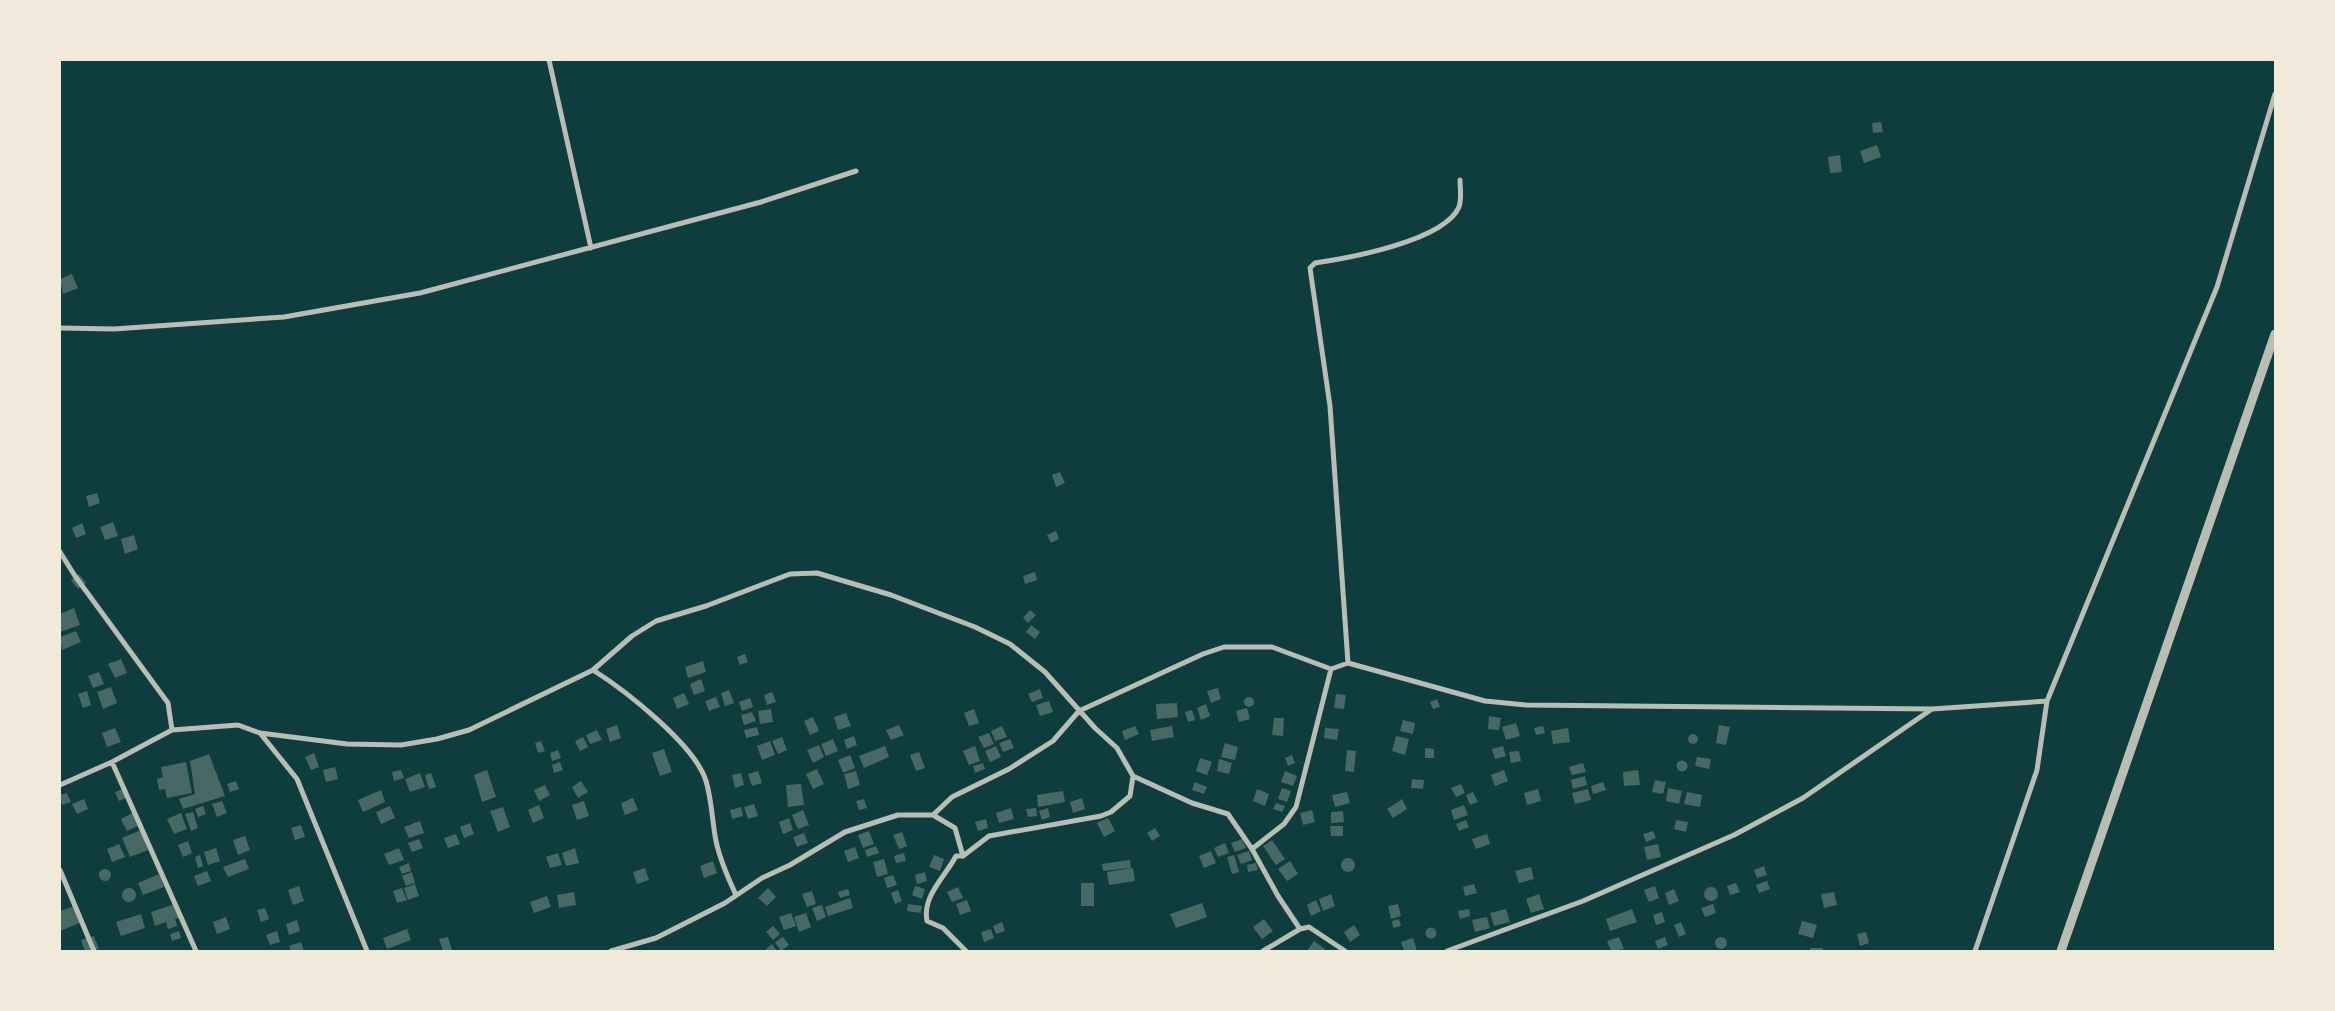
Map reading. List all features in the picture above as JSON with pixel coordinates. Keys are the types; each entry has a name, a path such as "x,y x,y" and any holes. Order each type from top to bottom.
{"street":[{"path":"549,60 591,248"},
{"path":"1976,950 2037,770 2047,701 2217,287 2275,94"},
{"path":"60,328 114,329 284,317 420,293 761,202 856,171"},
{"path":"1348,663 1330,406 1310,268 1315,263 1377,252 1437,229 1459,208 1461,196 1460,180"},
{"path":"2061,951 2275,334"},
{"path":"60,552 75,576 168,703 172,730"},
{"path":"60,785 112,762 172,730 238,725 260,733 347,744 400,745 437,739 486,722 593,670 632,636 656,621 706,606 790,574 817,573 891,594 975,627 1010,644 1046,672 1080,712 1117,748 1133,776 1192,803 1228,814 1252,849 1278,896 1300,929"},
{"path":"933,815 952,797 1009,769 1053,741 1080,712 1159,673 1224,647 1272,647 1331,669 1348,663 1485,701 1526,705 1932,710 2047,701"},
{"path":"1252,849 1284,824 1296,807 1331,669"},
{"path":"593,670 621,688 662,724 695,759 705,780 716,843 736,895"},
{"path":"1447,951 1584,901 1734,835 1804,798 1932,710"},
{"path":"260,733 297,779 366,951"},
{"path":"112,762 196,951"},
{"path":"966,951 943,928 927,921 925,908 956,856 963,856 989,836 1082,821 1106,814 1130,796 1133,776"},
{"path":"611,951 656,938 736,895 762,878 790,865 853,828 898,815 933,815 955,828 963,856"},
{"path":"60,870 94,951"},
{"path":"1263,951 1300,929 1310,927 1345,951"}],"building":[{"path":"1881,122 1883,132 1873,133 1872,123"},
{"path":"1877,145 1881,157 1864,163 1860,151"},
{"path":"1840,155 1842,172 1830,173 1828,157"},
{"path":"72,274 78,288 63,294 60,279"},
{"path":"1060,472 1065,483 1056,487 1052,475"},
{"path":"97,493 100,503 89,507 86,496"},
{"path":"113,522 118,536 105,540 100,527"},
{"path":"82,523 86,534 76,538 72,528"},
{"path":"1056,531 1059,539 1051,543 1047,535"},
{"path":"134,535 138,549 125,554 121,539"},
{"path":"1035,572 1037,580 1025,584 1023,576"},
{"path":"79,574 86,583 78,589 71,580"},
{"path":"74,608 80,625 60,632 60,614"},
{"path":"1030,610 1036,615 1028,623 1023,618"},
{"path":"1031,625 1040,632 1035,639 1026,632"},
{"path":"76,631 81,642 62,650 60,637"},
{"path":"745,654 748,662 740,665 737,657"},
{"path":"121,659 127,673 115,678 108,664"},
{"path":"703,661 706,672 688,678 685,667"},
{"path":"99,672 104,684 93,688 88,676"},
{"path":"701,679 705,691 694,695 690,684"},
{"path":"111,687 117,703 103,709 97,692"},
{"path":"1218,688 1221,699 1211,703 1207,691"},
{"path":"1040,689 1043,698 1032,702 1028,694"},
{"path":"729,690 734,703 725,706 721,693"},
{"path":"87,691 91,705 83,708 78,694"},
{"path":"772,692 776,702 767,705 764,695"},
{"path":"684,693 689,704 677,709 673,698"},
{"path":"1336,694 1346,695 1344,709 1334,708"},
{"path":"716,697 720,707 709,711 705,701"},
{"path":"1247,697 1251,697 1254,702 1253,706 1247,707 1244,704 1244,700"},
{"path":"750,698 753,707 742,711 739,702"},
{"path":"1437,699 1440,707 1433,709 1430,702"},
{"path":"1049,701 1053,712 1040,716 1036,705"},
{"path":"1177,703 1178,717 1157,719 1156,704"},
{"path":"1206,704 1210,716 1201,720 1197,708"},
{"path":"1247,708 1250,719 1239,722 1236,711"},
{"path":"771,709 773,722 760,724 758,711"},
{"path":"974,709 979,723 969,726 964,713"},
{"path":"1192,710 1195,720 1188,722 1185,712"},
{"path":"752,712 756,721 744,725 741,715"},
{"path":"846,713 851,726 838,730 834,717"},
{"path":"1489,716 1501,718 1499,730 1488,729"},
{"path":"813,717 819,731 810,735 804,721"},
{"path":"1274,718 1284,718 1283,736 1272,735"},
{"path":"1403,720 1415,723 1413,734 1400,731"},
{"path":"1516,723 1520,736 1506,740 1502,727"},
{"path":"617,725 621,738 610,742 606,729"},
{"path":"899,725 904,735 891,740 886,730"},
{"path":"1719,725 1730,727 1726,745 1716,743"},
{"path":"1002,726 1007,737 995,741 991,731"},
{"path":"1135,726 1139,734 1125,740 1122,731"},
{"path":"1172,726 1174,737 1152,741 1150,730"},
{"path":"1543,726 1545,733 1536,735 1534,728"},
{"path":"757,727 759,735 746,738 744,730"},
{"path":"115,728 121,742 107,747 102,733"},
{"path":"1325,728 1339,729 1337,740 1324,738"},
{"path":"1568,728 1570,742 1553,744 1551,731"},
{"path":"597,730 602,740 590,744 586,735"},
{"path":"989,733 994,744 984,748 978,737"},
{"path":"1691,734 1695,734 1698,739 1697,743 1691,744 1688,741 1688,737"},
{"path":"854,736 857,745 847,749 844,740"},
{"path":"1396,736 1409,739 1405,755 1392,751"},
{"path":"583,737 588,747 580,751 575,741"},
{"path":"782,737 787,750 778,754 772,741"},
{"path":"833,739 838,751 826,756 821,744"},
{"path":"1010,739 1014,748 1003,752 999,743"},
{"path":"541,741 545,751 538,753 535,743"},
{"path":"770,741 775,755 762,760 757,746"},
{"path":"1225,743 1238,747 1235,760 1221,757"},
{"path":"819,745 824,757 813,763 807,750"},
{"path":"885,746 889,757 864,768 859,756"},
{"path":"975,746 980,761 969,765 963,751"},
{"path":"996,746 1001,757 990,762 985,751"},
{"path":"1503,746 1506,756 1495,759 1492,749"},
{"path":"1425,748 1434,749 1434,758 1425,758"},
{"path":"664,749 672,772 660,776 652,753"},
{"path":"558,750 561,758 552,761 550,753"},
{"path":"1347,750 1356,751 1354,772 1345,771"},
{"path":"1519,751 1521,761 1511,763 1509,752"},
{"path":"919,752 925,768 916,771 910,755"},
{"path":"314,753 319,767 311,770 305,757"},
{"path":"209,754 225,796 183,809 179,799 195,794 190,761"},
{"path":"850,755 855,768 843,773 838,760"},
{"path":"1292,755 1295,763 1288,766 1285,758"},
{"path":"1697,757 1711,759 1709,769 1695,766"},
{"path":"1200,758 1212,762 1207,775 1196,771"},
{"path":"1219,759 1232,763 1229,774 1217,771"},
{"path":"1682,760 1688,766 1682,772 1676,766"},
{"path":"186,762 192,793 167,798 165,789 159,790 157,779 163,777 161,767"},
{"path":"560,762 563,770 554,773 552,765"},
{"path":"983,763 985,769 975,773 973,766"},
{"path":"1583,763 1586,772 1572,775 1569,767"},
{"path":"335,767 338,779 326,782 323,770"},
{"path":"817,769 824,784 813,789 806,774"},
{"path":"401,770 404,778 394,781 392,772"},
{"path":"487,770 496,797 482,802 474,775"},
{"path":"1504,770 1508,781 1495,786 1491,775"},
{"path":"1638,770 1640,785 1624,786 1623,772"},
{"path":"758,771 762,783 752,786 748,774"},
{"path":"856,771 860,785 848,789 844,774"},
{"path":"1285,771 1297,776 1293,786 1281,782"},
{"path":"420,773 425,787 410,792 405,779"},
{"path":"431,773 436,787 429,789 425,775"},
{"path":"741,773 744,785 735,788 732,775"},
{"path":"1585,776 1587,785 1573,789 1571,780"},
{"path":"1412,779 1424,780 1423,789 1411,788"},
{"path":"1655,780 1666,782 1663,794 1652,792"},
{"path":"236,781 239,789 230,792 227,784"},
{"path":"581,781 588,792 578,798 572,787"},
{"path":"1195,782 1207,787 1204,794 1192,790"},
{"path":"1603,782 1606,790 1593,794 1591,786"},
{"path":"801,784 804,805 788,807 786,785"},
{"path":"1461,784 1465,793 1456,797 1451,788"},
{"path":"545,785 550,795 539,801 534,790"},
{"path":"1282,788 1291,791 1287,802 1278,799"},
{"path":"1668,788 1682,791 1679,804 1666,801"},
{"path":"123,789 126,798 119,801 115,792"},
{"path":"1257,789 1269,794 1265,806 1253,801"},
{"path":"1538,789 1541,801 1527,805 1524,793"},
{"path":"1588,789 1591,800 1575,804 1572,793"},
{"path":"381,790 385,802 363,812 358,800"},
{"path":"1063,791 1065,802 1038,807 1037,795"},
{"path":"1347,792 1350,803 1335,807 1332,795"},
{"path":"1473,792 1478,802 1470,805 1466,795"},
{"path":"1687,792 1702,795 1700,807 1684,804"},
{"path":"67,793 71,802 62,805 60,795"},
{"path":"633,798 638,810 625,815 621,803"},
{"path":"1082,798 1085,809 1073,813 1070,802"},
{"path":"84,799 88,809 77,814 72,804"},
{"path":"864,799 867,808 859,810 856,801"},
{"path":"1402,799 1407,809 1393,818 1387,809"},
{"path":"222,801 227,813 217,817 212,804"},
{"path":"584,801 589,816 577,820 572,805"},
{"path":"1276,803 1285,806 1282,812 1273,809"},
{"path":"754,804 758,816 748,819 744,807"},
{"path":"539,805 544,818 533,823 528,810"},
{"path":"1464,805 1468,815 1454,820 1451,810"},
{"path":"203,806 206,814 198,817 195,809"},
{"path":"390,806 395,818 381,824 376,812"},
{"path":"503,807 510,827 498,832 490,811"},
{"path":"741,807 743,816 732,819 730,810"},
{"path":"1011,808 1014,819 999,823 996,813"},
{"path":"1036,808 1037,816 1028,817 1026,809"},
{"path":"1048,808 1050,817 1042,820 1039,811"},
{"path":"803,810 809,825 798,829 792,815"},
{"path":"1312,810 1315,822 1303,825 1300,813"},
{"path":"1343,811 1344,822 1331,823 1331,812"},
{"path":"134,812 140,825 127,831 121,819"},
{"path":"193,812 198,828 191,831 185,814"},
{"path":"181,813 187,829 174,834 167,819"},
{"path":"789,818 793,830 783,834 779,822"},
{"path":"1108,818 1115,831 1104,837 1097,823"},
{"path":"986,819 988,828 978,831 975,822"},
{"path":"1466,820 1469,827 1459,831 1456,824"},
{"path":"1676,820 1688,822 1686,832 1674,829"},
{"path":"420,821 424,833 409,838 404,827"},
{"path":"470,823 474,834 464,838 460,827"},
{"path":"301,825 305,837 295,840 291,828"},
{"path":"1330,826 1343,826 1343,836 1331,836"},
{"path":"1155,828 1160,836 1152,841 1147,833"},
{"path":"141,830 148,850 130,857 122,838"},
{"path":"869,831 874,844 863,848 858,835"},
{"path":"1653,831 1656,838 1646,842 1643,834"},
{"path":"902,832 907,846 899,849 893,835"},
{"path":"804,833 808,843 797,847 793,837"},
{"path":"456,834 460,844 448,848 444,838"},
{"path":"1487,834 1490,844 1476,849 1472,839"},
{"path":"245,836 250,850 238,855 233,840"},
{"path":"419,839 423,848 412,852 408,843"},
{"path":"1242,839 1246,848 1235,852 1231,843"},
{"path":"1272,840 1285,859 1276,865 1263,846"},
{"path":"188,841 192,853 183,857 178,845"},
{"path":"1225,843 1229,853 1218,857 1214,848"},
{"path":"119,844 125,857 112,862 107,849"},
{"path":"1658,844 1661,857 1647,860 1644,847"},
{"path":"876,846 879,853 867,857 865,850"},
{"path":"855,847 859,858 848,862 844,851"},
{"path":"216,848 220,861 208,865 204,852"},
{"path":"399,848 404,860 389,865 384,854"},
{"path":"575,848 579,863 566,866 562,853"},
{"path":"1211,851 1216,863 1204,868 1199,856"},
{"path":"1249,851 1252,860 1241,864 1237,855"},
{"path":"558,853 562,865 550,868 546,857"},
{"path":"904,853 906,861 896,863 894,856"},
{"path":"200,855 203,866 198,868 195,857"},
{"path":"934,855 944,859 940,871 929,867"},
{"path":"1234,855 1239,872 1232,874 1227,857"},
{"path":"1348,858 1353,860 1355,865 1353,870 1348,872 1343,870 1341,865 1343,860"},
{"path":"245,859 249,869 228,877 223,867"},
{"path":"884,859 888,874 877,877 873,862"},
{"path":"1130,860 1131,868 1103,871 1102,864"},
{"path":"713,861 717,873 704,878 700,866"},
{"path":"1290,861 1298,874 1287,881 1278,869"},
{"path":"409,863 411,871 402,874 399,867"},
{"path":"1256,863 1258,870 1248,872 1247,865"},
{"path":"1764,866 1767,875 1757,878 1754,870"},
{"path":"1531,867 1534,879 1519,883 1515,871"},
{"path":"645,868 649,880 637,884 633,872"},
{"path":"1133,868 1135,881 1109,885 1107,872"},
{"path":"107,869 110,870 110,880 103,881 100,880 99,873 100,870"},
{"path":"207,871 211,881 198,886 194,876"},
{"path":"412,872 415,883 406,886 402,876"},
{"path":"925,872 927,881 917,884 915,875"},
{"path":"159,874 164,887 143,895 138,883"},
{"path":"893,875 897,885 887,888 884,878"},
{"path":"1767,881 1770,889 1759,893 1756,885"},
{"path":"1081,883 1094,883 1094,906 1081,906"},
{"path":"1736,883 1740,892 1730,895 1727,886"},
{"path":"415,884 419,896 408,900 404,888"},
{"path":"1474,884 1477,893 1465,896 1463,887"},
{"path":"299,886 304,901 293,905 288,890"},
{"path":"915,886 925,889 922,899 912,895"},
{"path":"1655,886 1659,898 1649,902 1644,890"},
{"path":"958,887 963,898 952,902 947,892"},
{"path":"1708,887 1714,887 1718,894 1714,901 1708,901 1704,897 1704,891"},
{"path":"129,888 134,890 136,895 134,900 129,902 124,900 122,895 124,890"},
{"path":"402,888 407,900 397,903 393,891"},
{"path":"768,888 776,897 767,906 758,898"},
{"path":"848,889 850,895 840,898 838,892"},
{"path":"1674,889 1679,901 1669,905 1665,893"},
{"path":"898,890 902,901 895,904 891,893"},
{"path":"812,891 816,904 807,907 802,894"},
{"path":"574,892 576,905 559,908 557,895"},
{"path":"1834,892 1837,905 1824,908 1821,894"},
{"path":"1331,894 1335,906 1323,911 1319,899"},
{"path":"1539,894 1544,909 1531,913 1526,899"},
{"path":"547,896 551,907 534,913 530,902"},
{"path":"850,898 853,908 828,916 825,907"},
{"path":"967,900 971,911 960,915 956,904"},
{"path":"1316,900 1321,911 1311,916 1307,905"},
{"path":"1202,903 1207,917 1176,928 1170,914"},
{"path":"175,904 179,918 175,919 177,926 168,929 166,922 155,926 151,912"},
{"path":"908,904 922,906 921,913 907,911"},
{"path":"1398,904 1401,916 1391,919 1388,906"},
{"path":"1713,904 1716,913 1705,917 1701,908"},
{"path":"822,905 826,917 817,921 812,908"},
{"path":"75,906 80,923 60,931 60,911"},
{"path":"265,908 269,919 261,922 257,910"},
{"path":"1469,909 1470,916 1460,919 1458,911"},
{"path":"1506,909 1510,922 1494,926 1490,913"},
{"path":"1632,909 1637,922 1610,931 1606,919"},
{"path":"1662,912 1665,922 1656,925 1653,915"},
{"path":"791,913 796,926 784,930 779,917"},
{"path":"806,913 811,927 799,932 794,917"},
{"path":"141,914 145,928 121,936 116,922"},
{"path":"226,917 230,929 217,934 213,922"},
{"path":"1487,917 1490,928 1475,932 1472,920"},
{"path":"1264,919 1273,931 1262,939 1253,927"},
{"path":"1399,919 1401,926 1393,928 1392,921"},
{"path":"297,920 300,931 289,935 286,924"},
{"path":"1802,921 1817,925 1813,938 1798,934"},
{"path":"1002,922 1005,931 996,934 993,926"},
{"path":"1681,922 1686,934 1679,937 1674,925"},
{"path":"1354,925 1360,935 1350,942 1344,932"},
{"path":"773,926 780,934 773,940 766,932"},
{"path":"1429,928 1433,928 1436,933 1435,937 1429,938 1426,935 1426,931"},
{"path":"407,929 411,940 387,949 383,938"},
{"path":"991,929 994,938 984,942 981,932"},
{"path":"179,931 181,938 172,941 170,934"},
{"path":"277,931 280,942 270,945 266,935"},
{"path":"1866,932 1869,943 1860,946 1857,934"},
{"path":"94,936 99,949 85,951 81,940"},
{"path":"448,937 452,950 443,951 439,939"},
{"path":"783,937 789,945 781,951 775,942"},
{"path":"1619,937 1624,949 1611,951 1607,941"},
{"path":"1665,937 1668,945 1658,949 1655,941"},
{"path":"1719,937 1723,937 1727,943 1723,949 1719,949 1715,945 1715,941"},
{"path":"1413,938 1417,951 1404,951 1401,942"},
{"path":"1314,941 1325,949 1323,951 1307,951"},
{"path":"301,942 304,951 291,951 289,946"},
{"path":"772,944 777,951 764,951"},
{"path":"1810,948 1823,948 1823,951 1810,951"}]}
